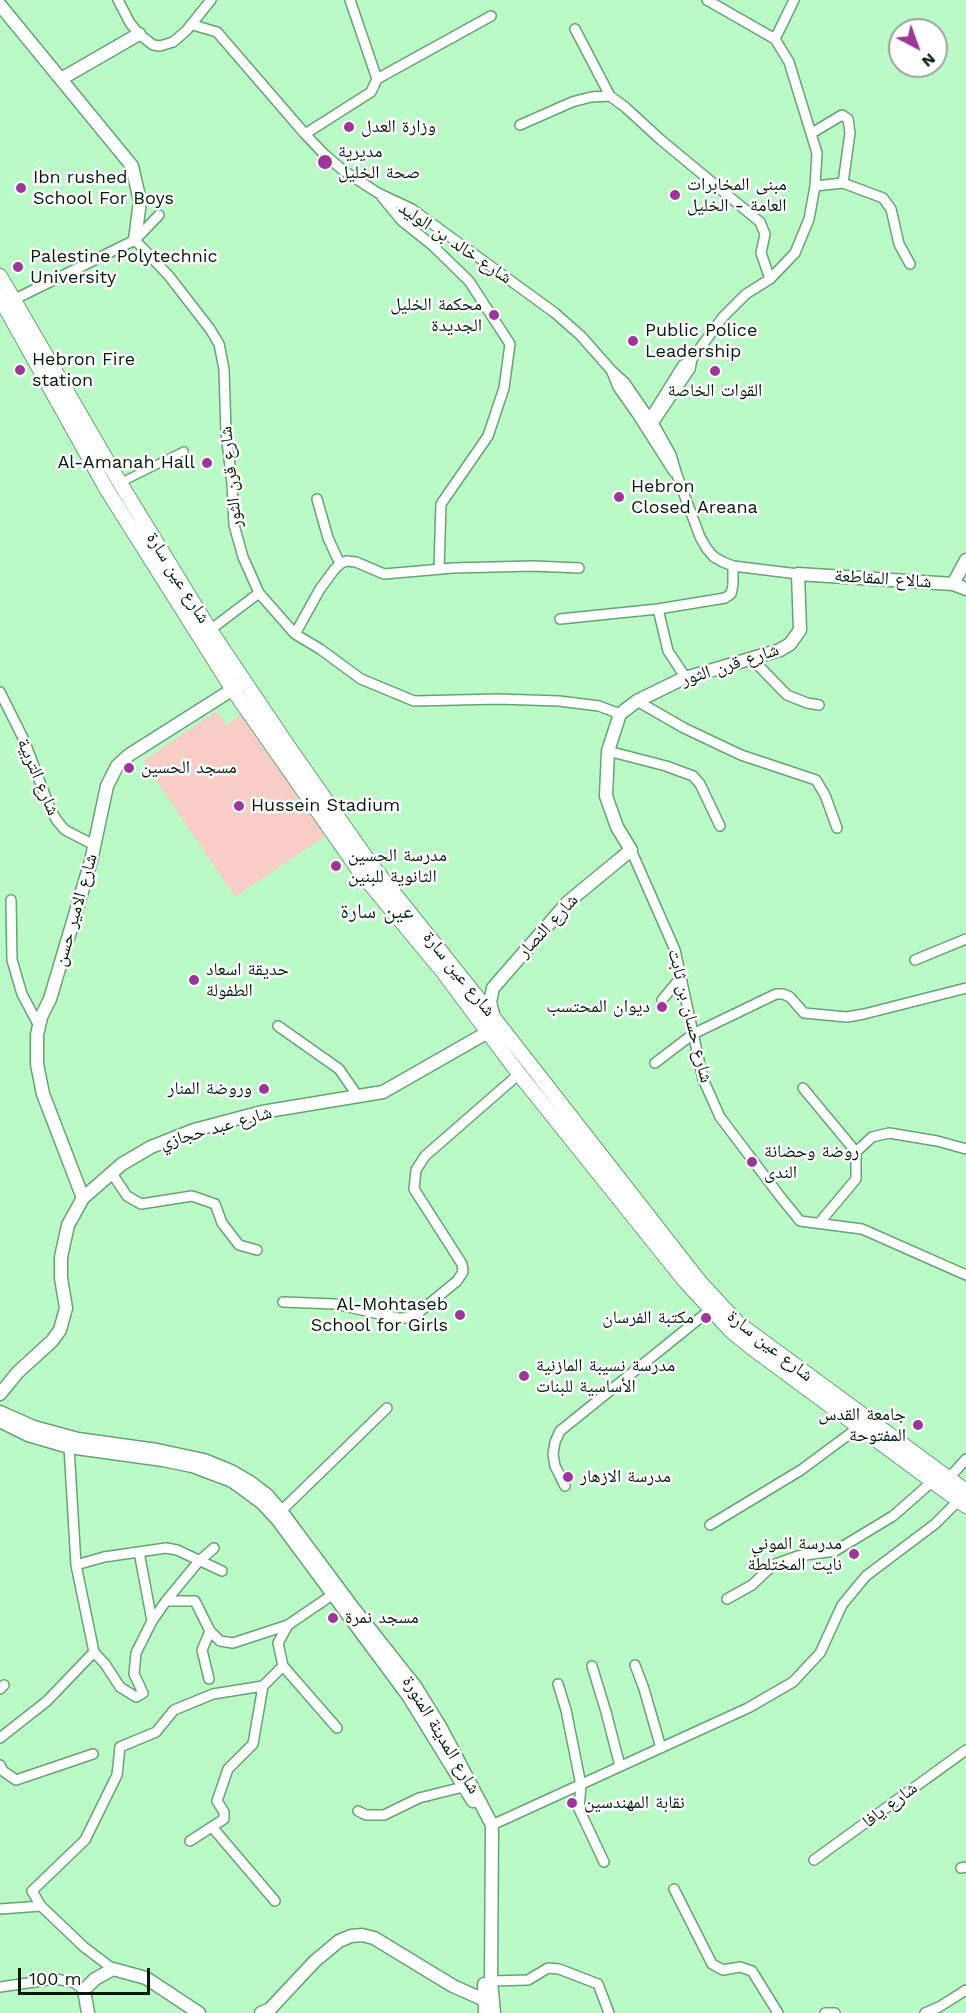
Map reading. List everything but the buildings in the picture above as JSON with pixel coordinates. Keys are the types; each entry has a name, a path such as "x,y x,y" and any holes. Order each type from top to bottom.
{"main road":[{"name":"شارع عين سارة","path":"0,276 6,300 107,490 239,686 360,872 443,972 519,1074 710,1310 752,1348 933,1481 964,1497"},
{"name":"شارع عين سارة","path":"6,300 210,630 239,686 370,863 495,1018 700,1282 738,1323 839,1400 949,1478 964,1497"}],"street":[{"path":"118,0 139,34 153,45 160,46 173,42 193,25 199,13 211,0"},
{"path":"350,0 378,79"},
{"path":"650,424 683,365 692,359 723,316 746,294 770,279 795,253 809,219 815,186 817,153 789,62 775,39 706,0"},
{"path":"775,39 794,0"},
{"path":"0,5 132,166 140,201 135,240"},
{"name":"شارع خالد بن الوليد","path":"199,13 305,134 344,171 378,193 412,209 555,313 581,336 611,370 618,387 650,424 666,462 677,476 700,537 707,549 723,562 733,566"},
{"path":"305,134 371,92 378,79 491,16"},
{"path":"193,25 217,33"},
{"path":"575,29 610,96 626,107 760,222 765,234 761,253 770,279"},
{"path":"61,79 139,34"},
{"path":"520,125 572,102 591,97 610,96"},
{"path":"812,133 842,115 848,119 850,133 843,183"},
{"path":"815,186 843,183 883,198 891,209 898,244 910,264"},
{"path":"378,193 402,221 432,245 468,281 510,344 504,388 488,436 441,504 439,569"},
{"path":"6,300 135,240 159,215"},
{"name":"شارع قرن الثور","path":"135,240 169,276 219,344 224,369 226,433 234,525 243,556 259,593 295,634 362,679 414,701 498,699 560,701 599,706 620,714"},
{"path":"120,483 184,450"},
{"path":"317,499 328,538 340,564"},
{"path":"952,584 966,560"},
{"path":"295,634 320,589 340,564 353,561 384,574 439,569 533,566 579,568"},
{"path":"560,619 658,609 725,598 731,594 733,566 798,574"},
{"name":"شارع قرن الثور","path":"637,701 686,678 784,648 800,630 798,574"},
{"name":"شالاع المقاطعة","path":"798,574 952,584 966,589"},
{"path":"210,630 259,593"},
{"path":"658,609 668,651 686,678"},
{"path":"752,659 787,695 819,705"},
{"name":"شارع الامير حسن","path":"83,1198 43,1094 37,1064 39,1026 50,999 94,845 106,786 117,766 129,755 239,686"},
{"name":"شارع التربية","path":"0,692 24,740 51,811 65,830 94,845"},
{"path":"620,714 637,701 684,728 741,755 816,780 825,795 837,828"},
{"name":"شارع حسان بن ثابت","path":"620,714 608,751 606,796 617,827 631,850 675,950 703,1079 720,1117 800,1221 862,1229 966,1275"},
{"path":"608,751 666,766 693,776 699,783 720,826"},
{"name":"شارع النصار","path":"495,1018 490,1002 493,988 568,902 631,850"},
{"path":"11,900 12,960 22,994 39,1026"},
{"path":"915,960 966,939"},
{"path":"662,1000 676,983 682,981"},
{"path":"655,1063 693,1034 776,994 790,997 804,1013 847,1017 966,988"},
{"path":"488,1032 495,1018"},
{"path":"278,1026 339,1069 357,1095"},
{"name":"شارع عبد حجازي","path":"0,1394 18,1372 52,1341 60,1330 66,1308 61,1267 62,1246 68,1225 83,1198 111,1172 151,1147 194,1130 262,1112 383,1092 488,1032"},
{"path":"282,1302 335,1304 405,1318 418,1312 458,1281 463,1272 462,1264 414,1189 416,1170 425,1156 519,1074"},
{"path":"803,1088 856,1152 855,1179 820,1222"},
{"path":"856,1152 872,1137 889,1133 938,1141 966,1149"},
{"path":"111,1172 128,1196 141,1204 192,1196 215,1204 222,1223 239,1245 257,1250"},
{"path":"565,1486 555,1466 553,1454 560,1431 710,1310"},
{"path":"281,1511 387,1408"},
{"name":"شارع المدينة المنورة","path":"2,1420 78,1438 204,1460 250,1482 267,1495 281,1511 354,1609 416,1686 492,1825 489,2007"},
{"name":"شارع المدينة المنورة","path":"2,1420 28,1435 69,1447 192,1466 231,1481 262,1503 277,1519 409,1697 473,1802 485,1828 489,2007"},
{"path":"710,1525 801,1470 860,1427"},
{"path":"69,1447 76,1565 94,1652 120,1687 136,1697 143,1693 134,1674 136,1653 152,1621 199,1561 214,1548"},
{"path":"949,1478 966,1459"},
{"path":"728,1599 752,1585 773,1565 798,1556 835,1551 893,1516 933,1481"},
{"path":"492,1825 748,1708 793,1682 820,1653 842,1605 866,1576 935,1524 964,1497"},
{"path":"76,1565 104,1557 172,1548 222,1570"},
{"path":"139,1552 152,1621"},
{"path":"166,1601 195,1601 210,1631 220,1641 233,1643 288,1625 332,1595"},
{"path":"288,1625 278,1643 284,1666 337,1728"},
{"path":"209,1679 202,1650 210,1631"},
{"path":"0,1738 47,1701 94,1652"},
{"path":"635,1665 661,1748"},
{"path":"199,2013 146,1978 113,1969 84,1947 41,1906 32,1891 85,1840 117,1775 120,1747 156,1732 174,1710 213,1694 263,1686 284,1666"},
{"path":"592,1666 620,1767"},
{"path":"558,1684 566,1710 581,1785 579,1809 604,1862"},
{"path":"190,1841 224,1819 224,1812 217,1801 228,1769 253,1744 263,1686"},
{"name":"شارع يافا","path":"814,1860 966,1750"},
{"path":"0,1765 3,1771 16,1780 93,1754"},
{"path":"358,1811 366,1815 384,1815 419,1798 463,1787"},
{"path":"212,1827 275,1901"},
{"path":"674,1889 712,1964 723,1970 740,1967 752,1971 778,2013"},
{"path":"0,1909 41,1906"},
{"path":"261,2013 270,2009 315,1961 339,1941 351,1936 362,1935 374,1938 489,2007"},
{"path":"491,1981 528,1980 548,1968 559,1969 598,1984 609,2013"},
{"path":"84,1990 94,1979 113,1969"},
{"path":"0,1987 55,1979 73,1982 84,1990 88,2013"},
{"path":"925,2013 966,1990"},
{"path":"825,2013 834,2013"}],"shaded area":[{"name":"Hussein Stadium","path":"216,711 226,725 242,714 325,836 235,897 143,761"}],"place":[{"name":"وزارة العدل","path":"349,127"},
{"name":"مديرية صحة الخليل","path":"325,162"},
{"name":"Ibn rushed School For Boys","path":"21,188"},
{"name":"مبنى المخابرات العامة - الخليل","path":"675,195"},
{"name":"Palestine Polytechnic University","path":"18,267"},
{"name":"محكمة الخليل الجديدة","path":"494,315"},
{"name":"Public Police Leadership","path":"633,341"},
{"name":"Hebron Fire station","path":"20,370"},
{"name":"القوات الخاصة","path":"715,371"},
{"name":"Al-Amanah Hall","path":"207,463"},
{"name":"Hebron Closed Areana","path":"619,497"},
{"name":"مسجد الحسين","path":"129,768"},
{"name":"Hussein Stadium","path":"239,806"},
{"name":"مدرسة الحسين الثانوية للبنين","path":"336,866"},
{"name":"حديقة اسعاد الطفولة","path":"194,980"},
{"name":"ديوان المحتسب","path":"662,1007"},
{"name":"وروضة المنار","path":"264,1089"},
{"name":"روضة وحضانة الندى","path":"752,1162"},
{"name":"Al-Mohtaseb School for Girls","path":"460,1315"},
{"name":"مكتبة الفرسان","path":"706,1318"},
{"name":"مدرسة نسيبة المازنية الأساسية للبنات","path":"524,1376"},
{"name":"جامعة القدس المفتوحة","path":"918,1425"},
{"name":"مدرسة الازهار","path":"568,1477"},
{"name":"مدرسة الموني نايت المختلطة","path":"854,1554"},
{"name":"مسجد نمرة","path":"333,1618"},
{"name":"نقابة المهندسين","path":"572,1803"}],"district":[{"name":"عين سارة","path":"377,912"}]}
